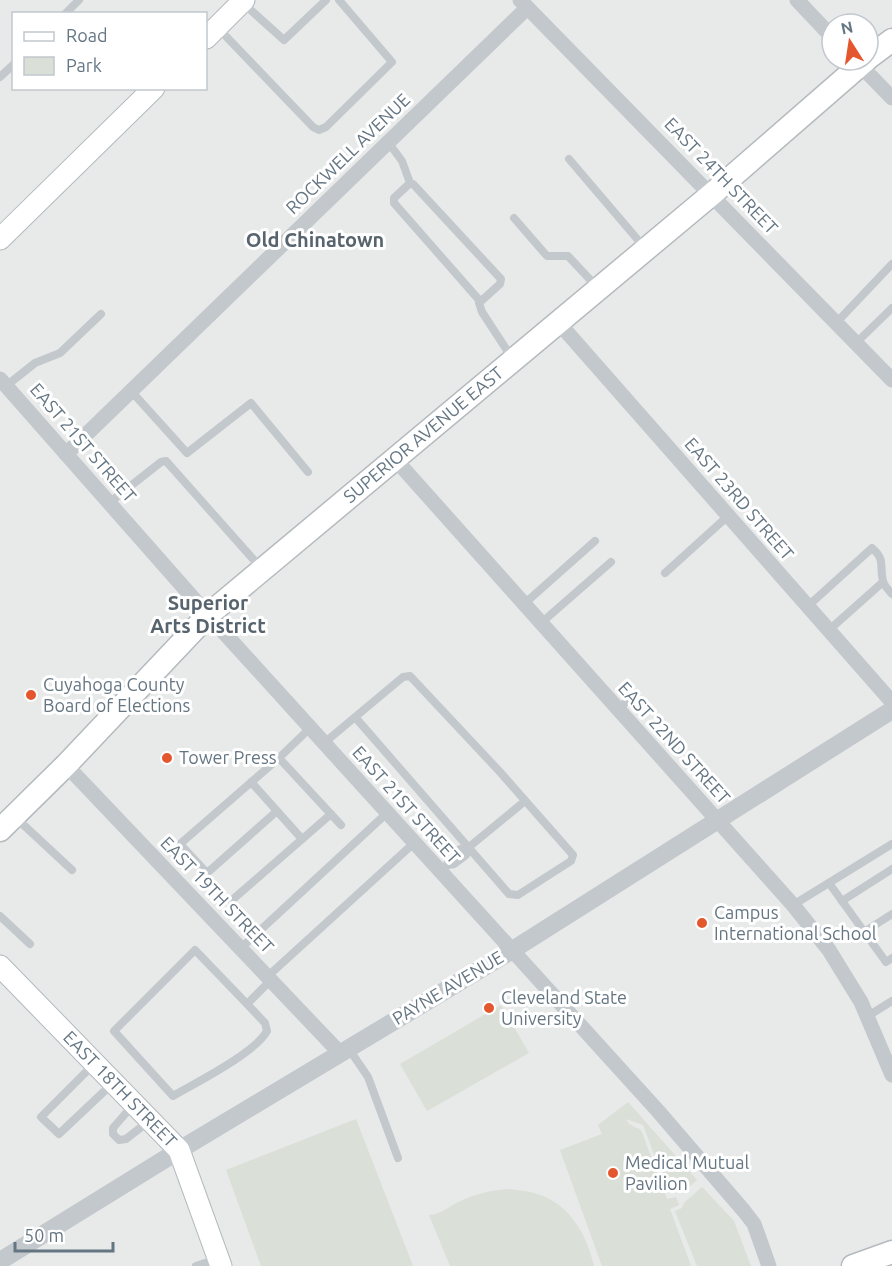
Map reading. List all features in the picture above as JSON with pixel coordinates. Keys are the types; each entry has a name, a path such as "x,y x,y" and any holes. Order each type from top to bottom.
{"main road":[{"path":"211,32 243,1"},
{"name":"SUPERIOR AVENUE EAST","path":"7,823 66,765 208,615 712,194 850,72"},
{"path":"0,239 152,90"},
{"name":"EAST 18TH STREET","path":"0,966 179,1150 219,1262"},
{"path":"853,1266 892,1252"}],"street":[{"path":"797,0 820,24"},
{"name":"ROCKWELL AVENUE","path":"66,454 388,142 524,4"},
{"name":"EAST 24TH STREET","path":"524,4 892,380"},
{"path":"871,72 892,98"},
{"name":"EAST 23RD STREET","path":"558,322 892,702"},
{"name":"EAST 21ST STREET","path":"3,382 208,615 414,843 444,868 511,951 658,1111 754,1224 769,1266"},
{"name":"EAST 22ND STREET","path":"394,458 793,905 840,967 868,1016 892,1075"},
{"name":"PAYNE AVENUE","path":"2,1261 179,1150 511,951 892,710"},
{"name":"EAST 19TH STREET","path":"66,765 269,978 344,1050"}],"lane":[{"path":"67,12 79,0"},
{"path":"243,1 284,40 326,0"},
{"path":"211,32 313,127 319,130 326,127 392,62 339,0"},
{"path":"0,77 12,66"},
{"path":"388,142 402,161 410,183 501,279 500,284 480,301"},
{"path":"569,159 645,249"},
{"path":"410,183 394,198 394,203 480,301 482,312 513,359"},
{"path":"514,219 547,256 568,256 598,288"},
{"path":"836,323 892,264"},
{"path":"856,343 892,308"},
{"path":"3,382 35,363 60,352 101,314"},
{"path":"132,392 187,453 251,403 308,472"},
{"path":"109,503 161,462 166,461 262,569"},
{"path":"665,573 728,516"},
{"path":"524,604 594,541"},
{"path":"808,606 872,548 879,554 883,566 883,582 892,594"},
{"path":"541,623 611,562"},
{"path":"829,630 883,582"},
{"path":"324,743 355,717 403,677 410,676 573,855 571,861 518,895 509,894 355,717"},
{"path":"618,709 632,697"},
{"path":"277,811 207,873 180,844 310,728"},
{"path":"279,758 341,825"},
{"path":"251,782 302,839"},
{"path":"444,868 466,855 468,848 525,801"},
{"path":"241,948 387,813"},
{"path":"231,901 331,814"},
{"path":"7,823 72,870"},
{"path":"247,1004 269,978 414,843"},
{"path":"793,905 892,844"},
{"path":"842,901 892,869"},
{"path":"829,883 886,962 892,958"},
{"path":"864,932 892,914"},
{"path":"0,916 30,944"},
{"path":"195,950 247,1004 265,1023 267,1031 265,1036 250,1050 174,1096 114,1031 195,950"},
{"path":"868,1016 892,1001"},
{"path":"344,1050 368,1077 398,1158"},
{"path":"95,1063 41,1117 59,1134 114,1082"},
{"path":"135,1104 113,1128 113,1134 119,1140 126,1139 150,1120"},
{"path":"196,1266 219,1262"}],"shaded area":[{"path":"0,0 892,0 892,1266 0,1266"}],"green space":[{"path":"501,1005 529,1053 427,1111 400,1064"},
{"name":"Medical Mutual Pavilion","path":"628,1102 697,1180 686,1190 669,1193 643,1125 626,1119 629,1124 641,1130 667,1199 676,1197 679,1205 670,1209 691,1266 602,1266 560,1150 602,1134 598,1125"},
{"path":"356,1119 413,1266 261,1266 226,1170"},
{"path":"702,1187 734,1221 751,1266 697,1266 675,1211 682,1208 684,1203"},
{"path":"509,1189 537,1194 559,1205 568,1213 582,1232 594,1266 450,1266 429,1215 489,1191"}],"place":[{"name":"Cuyahoga County Board of Elections","path":"31,695"},
{"name":"Tower Press","path":"167,758"},
{"name":"Campus International School","path":"702,923"},
{"name":"Cleveland State University","path":"489,1008"},
{"name":"Medical Mutual Pavilion","path":"613,1173"}],"district":[{"name":"Old Chinatown","path":"315,240"},
{"name":"Superior Arts District","path":"208,614"}]}
